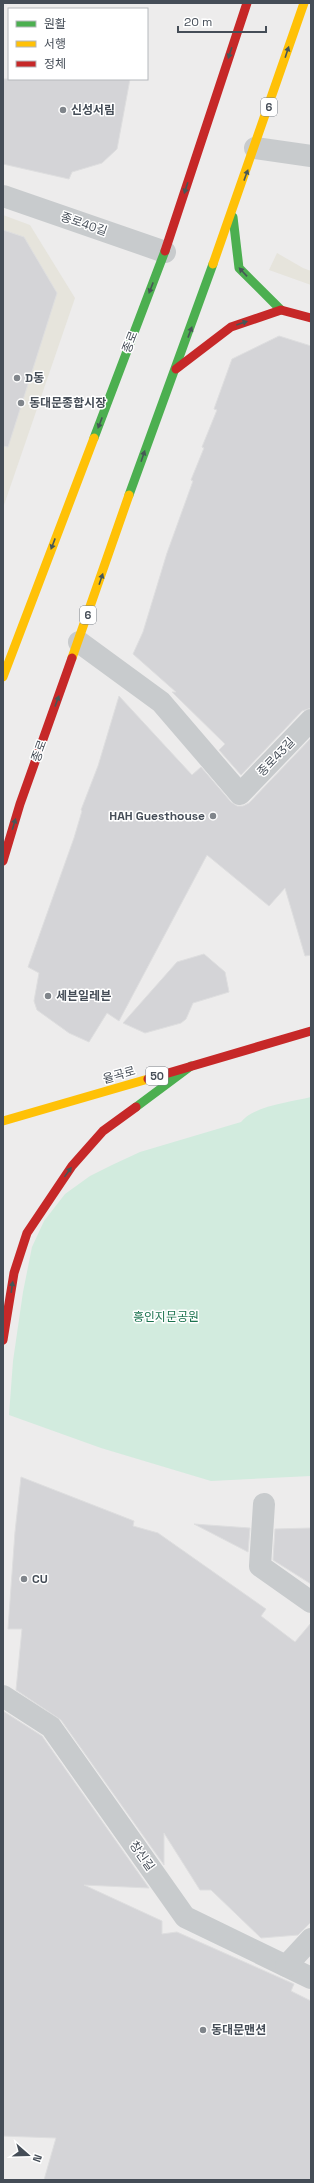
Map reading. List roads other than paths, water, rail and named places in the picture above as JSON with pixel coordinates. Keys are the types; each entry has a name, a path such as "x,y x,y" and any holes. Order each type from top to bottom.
{"main road":[{"name":"종로","path":"3,677 165,252 247,3"},
{"name":"종로","path":"3,861 20,804 79,642 162,402 176,369 233,212 304,3"},
{"path":"233,212 239,268 281,310 311,318"},
{"path":"176,369 231,327 281,310"},
{"name":"율곡로","path":"3,1121 311,1031"},
{"path":"3,1340 14,1273 27,1233 51,1196 72,1166 103,1131 192,1066"}],"street":[{"path":"255,148 311,156"},
{"name":"종로40길","path":"3,196 165,252"},
{"name":"종로43길","path":"79,642 161,702 240,794 311,720"},
{"path":"264,1504 260,1566 311,1602"},
{"name":"창신길","path":"3,1696 50,1727 185,1917 311,1978"},
{"path":"286,1966 311,1939"}],"place":[{"name":"신성서림","path":"63,110"},
{"name":"D동","path":"17,378"},
{"name":"동대문종합시장","path":"21,403"},
{"name":"HAH Guesthouse","path":"213,816"},
{"name":"세븐일레븐","path":"48,996"},
{"name":"CU","path":"24,1579"},
{"name":"동대문맨션","path":"203,2030"}],"park label":[{"name":"흥인지문공원","path":"166,1317"}]}
